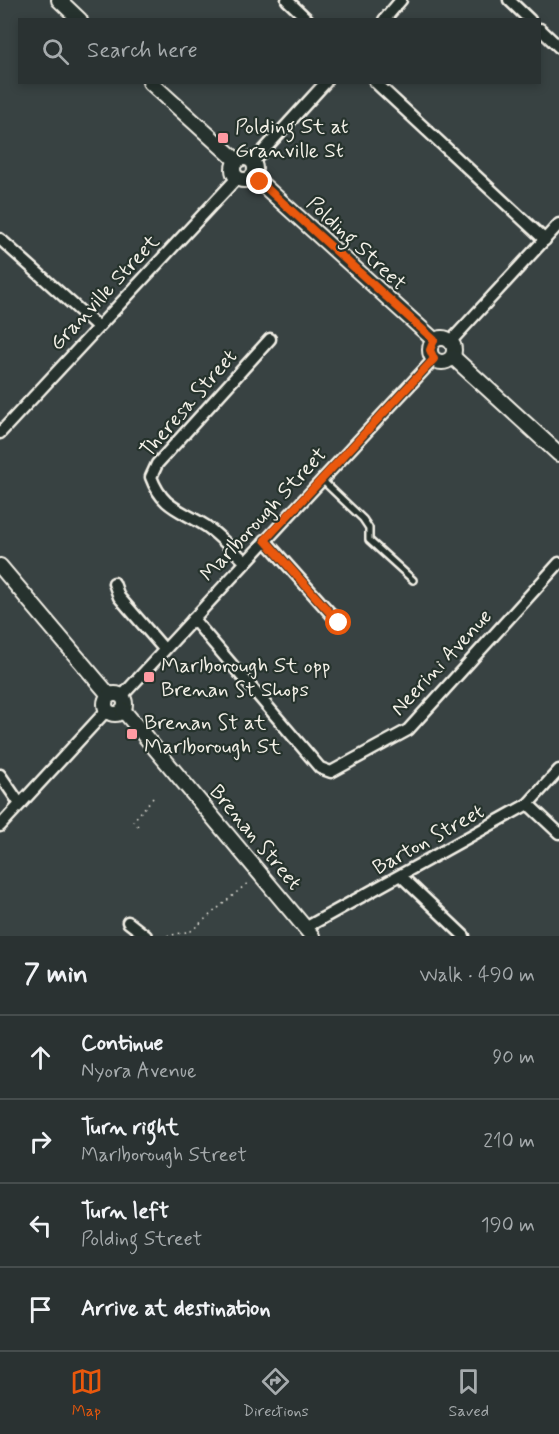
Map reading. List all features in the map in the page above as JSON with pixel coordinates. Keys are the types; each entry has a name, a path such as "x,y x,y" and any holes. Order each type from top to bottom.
{"main road":[{"path":"59,0 78,18"},
{"path":"152,84 237,161"},
{"path":"245,158 253,162 256,169 253,176 246,180 237,178 233,169 237,161 245,158"},
{"name":"Polding Street","path":"253,176 434,340"},
{"path":"442,337 451,341 455,349 453,357 444,362 434,359 430,350 434,340 442,337"},
{"path":"453,357 559,454"},
{"name":"Brenan Street","path":"0,566 118,701 309,932"},
{"path":"107,710 105,703 118,701"}],"street":[{"path":"286,0 306,18"},
{"path":"386,18 401,0"},
{"path":"509,0 528,18"},
{"path":"541,30 559,47"},
{"path":"253,162 324,84"},
{"path":"377,84 545,240"},
{"name":"Granville Street","path":"0,433 237,178"},
{"path":"451,341 559,224"},
{"path":"0,240 98,327"},
{"name":"Theresa Street","path":"245,561 206,526 169,505 157,494 151,477 157,464 270,339"},
{"name":"Marlborough Street","path":"118,701 434,359"},
{"path":"265,540 339,623"},
{"name":"Neerini Avenue","path":"193,618 320,768 331,772 408,730 559,563"},
{"path":"114,583 119,597 164,649"},
{"path":"0,826 107,710"},
{"name":"Barton Street","path":"309,932 401,876 528,804 559,770"},
{"path":"0,775 20,804"},
{"path":"528,804 559,832"},
{"path":"401,876 464,936"},
{"path":"128,922 146,936"}],"lane":[{"path":"321,479 363,519 369,528 369,540 413,579"}],"path":[{"path":"138,826 133,821 154,797"},
{"path":"167,936 191,931 250,880"}],"place":[{"name":"Polding St at Granville St","path":"223,138"},
{"name":"Marlborough St opp Brenan St Shops","path":"149,677"},
{"name":"Brenan St at Marlborough St","path":"132,734"}],"route":[{"path":"260,182 434,340 430,350 434,359 265,540 339,623"}]}
